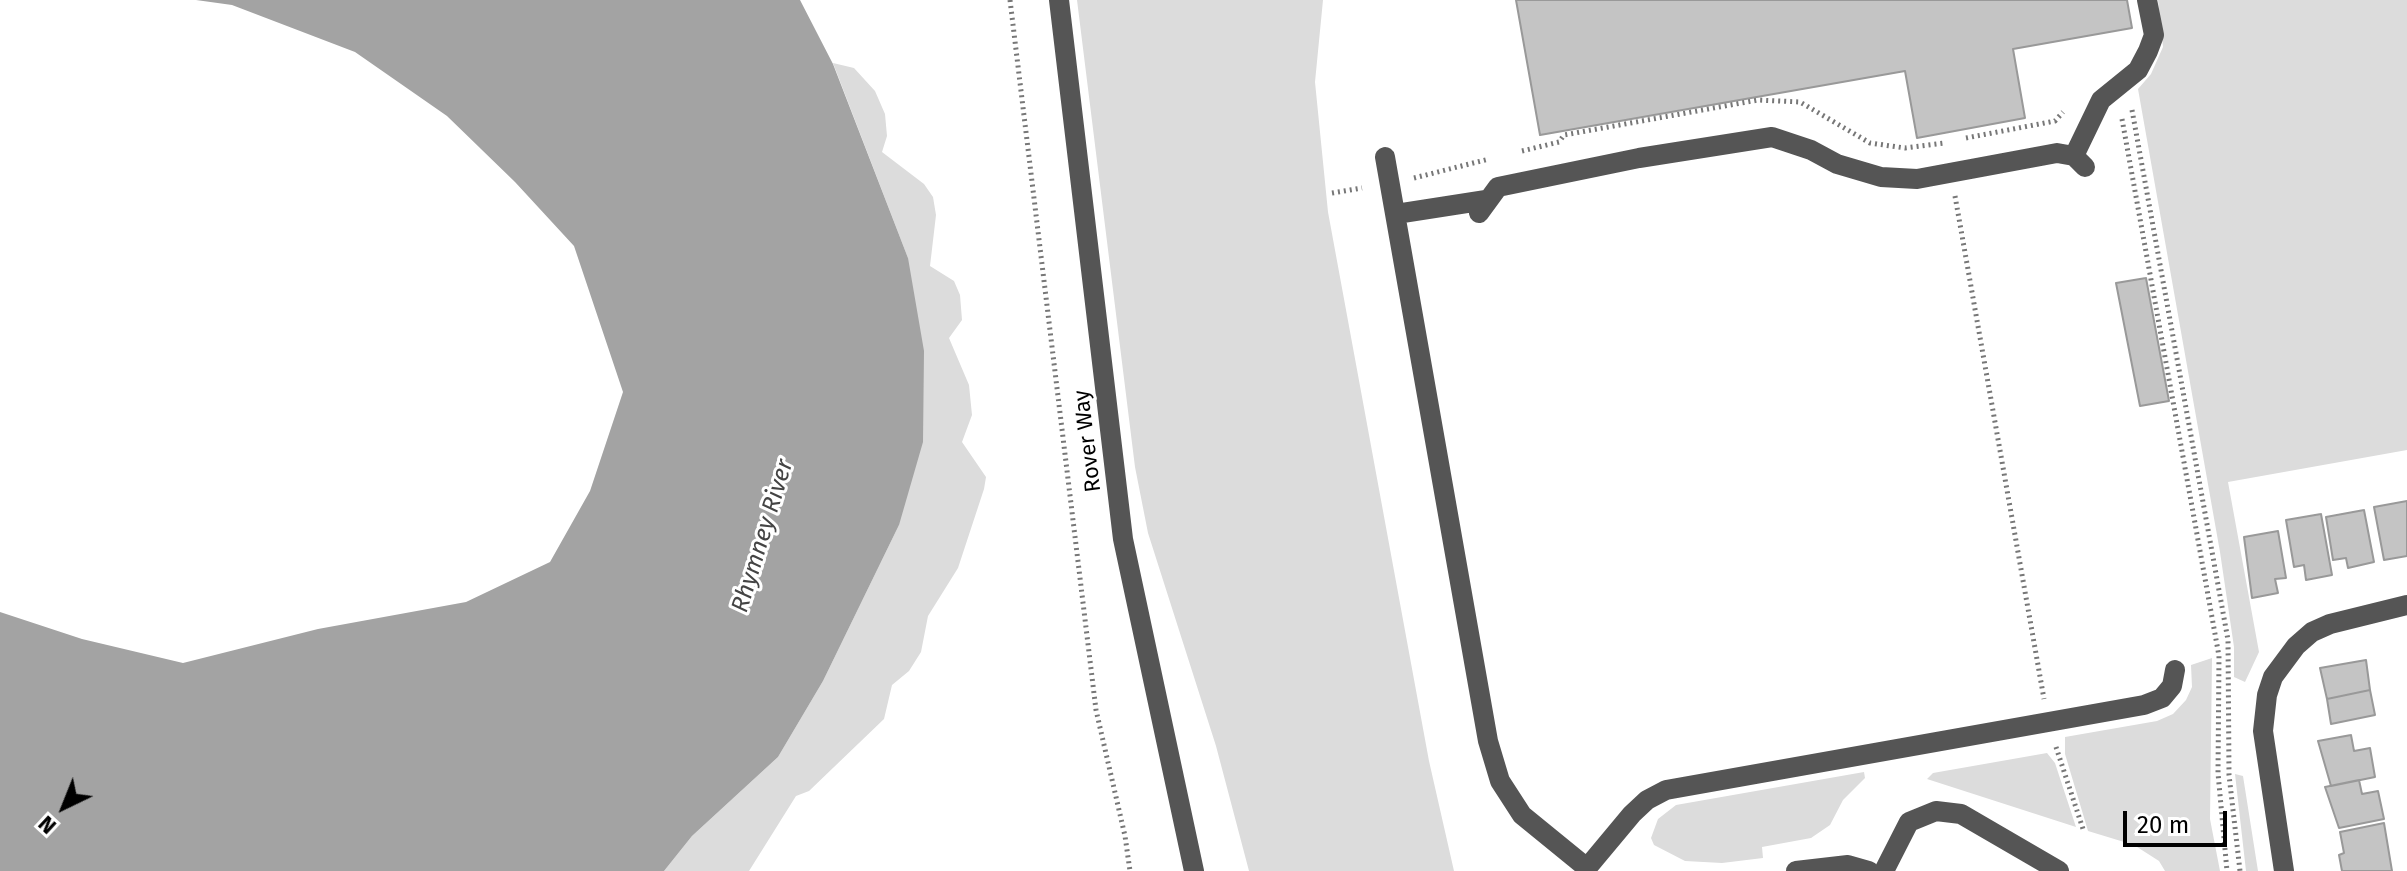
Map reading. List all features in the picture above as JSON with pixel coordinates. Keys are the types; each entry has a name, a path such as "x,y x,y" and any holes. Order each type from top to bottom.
{"street":[{"name":"Rover Way","path":"1059,0 1123,539 1194,871"},
{"path":"1396,214 1482,206 1498,187 1639,158 1772,137 1811,150 1837,164 1901,179 2057,153 2079,162 2101,100 2138,70 2148,51 2154,35 2147,0"},
{"path":"1385,157 1488,741 1500,781 1522,815 1590,870 1640,807 1666,790 2144,705 2162,698 2172,686 2175,670"},
{"path":"2284,871 2263,731 2267,695 2273,677 2296,646 2312,632 2407,605"},
{"path":"1884,871 1909,822 1936,811 1961,814 2059,871"},
{"path":"1796,871 1848,865 1869,871"}],"path":[{"path":"1010,0 1096,710 1130,871"},
{"path":"1797,110 1800,102"},
{"path":"2120,106 2219,656 2218,773 2227,871"},
{"path":"2132,109 2228,640 2229,775 2240,871"},
{"path":"1332,193 1371,186"},
{"path":"1954,190 2045,703"},
{"path":"2054,741 2083,829"}],"shaded area":[{"path":"1077,0 1323,0 1315,82 1328,212 1429,761 1454,871 1249,871 1216,746 1148,533 1135,467"},
{"path":"2158,0 2407,0 2407,450 2228,482 2259,652 2245,682 2234,677 2234,647 2220,552 2138,89 2151,74 2163,47"},
{"path":"833,63 854,68 875,91 885,114 887,136 882,152 924,184 933,197 936,215 930,266 954,281 960,295 962,320 949,338 969,385 972,415 962,442 986,477 984,489 958,568 928,616 921,652 909,671 892,685 884,719 809,791 796,796 749,871 664,871 692,836 778,757 823,681 899,525 908,258"},
{"path":"2212,658 2210,819 2220,871 2165,871 2159,861 2134,845 2088,831 2065,754 2065,737 2157,721 2173,714 2186,700 2192,687 2191,665"},
{"path":"2047,753 2055,763 2076,827 1927,779 1933,773"},
{"path":"1864,772 1865,778 1843,800 1830,825 1811,838 1762,847 1763,858 1722,863 1685,861 1654,845 1651,838 1658,819 1676,805"},
{"path":"2235,774 2243,776 2258,871 2246,871"}],"water":[{"name":"Rhymney River","path":"196,0 800,0 833,64 908,258 924,351 923,442 899,525 823,681 778,757 692,836 664,871 0,871 0,612 82,639 183,663 318,629 466,602 550,562 590,491 623,392 574,246 515,182 447,116 355,52 232,5"}],"building":[{"path":"1516,0 2127,0 2132,28 2013,49 2025,118 1917,138 1905,71 1540,135"},
{"path":"2146,278 2169,401 2140,406 2116,283"},
{"path":"2407,501 2407,556 2384,560 2374,507"},
{"path":"2364,510 2374,562 2348,568 2346,558 2333,560 2326,517"},
{"path":"2321,514 2332,575 2306,580 2304,565 2294,567 2286,520"},
{"path":"2278,531 2286,578 2275,579 2278,593 2252,598 2244,537"},
{"path":"2366,660 2370,690 2327,699 2320,668"},
{"path":"2370,690 2375,715 2331,724 2327,699"},
{"path":"2351,735 2354,751 2370,748 2375,777 2331,786 2318,741"},
{"path":"2359,780 2362,794 2378,791 2384,819 2339,828 2325,787"},
{"path":"2384,823 2392,871 2342,871 2339,855 2344,853 2340,832"}]}
